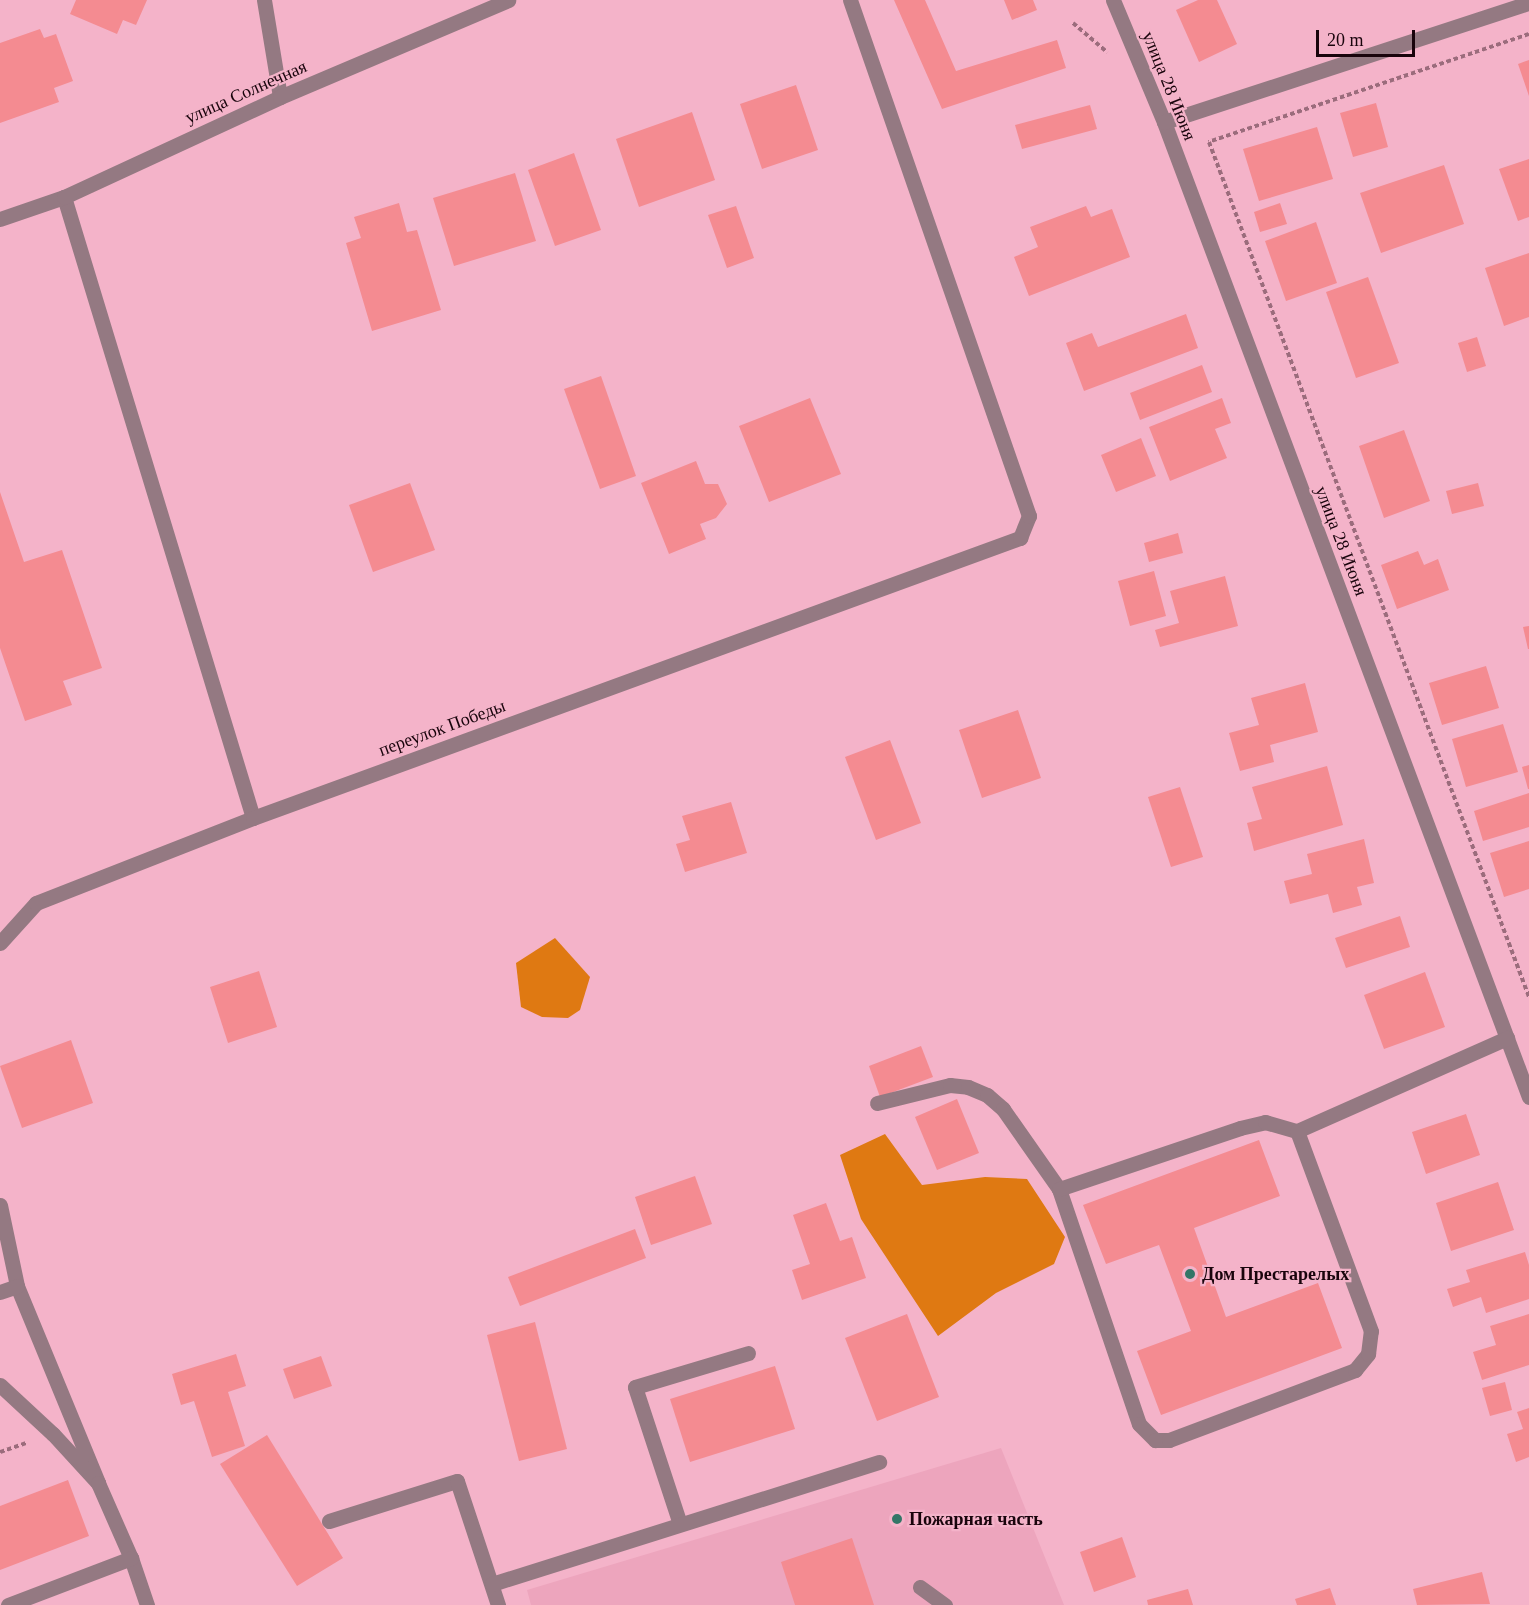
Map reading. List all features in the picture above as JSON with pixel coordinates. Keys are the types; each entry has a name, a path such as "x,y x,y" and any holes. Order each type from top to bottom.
{"street":[{"path":"264,0 280,97"},
{"name":"улица Солнечная","path":"0,219 64,196 280,97 508,0"},
{"name":"переулок Победы","path":"0,943 36,903 254,818 1020,538 1029,516 850,0"},
{"name":"улица 28 Июня","path":"1113,0 1164,122 1529,1097"},
{"path":"1164,122 1529,3"},
{"path":"64,196 254,818"},
{"path":"1059,1190 1239,1128 1265,1122 1297,1131 1507,1038"},
{"path":"877,1103 934,1087 950,1085 968,1087 987,1095 1003,1109 1059,1190 1139,1424 1155,1440 1169,1440 1355,1370 1368,1354 1371,1331 1297,1131"},
{"path":"0,1204 17,1286 131,1558 147,1605"},
{"path":"0,1292 17,1286"},
{"path":"680,1524 635,1387 748,1353"},
{"path":"0,1385 53,1434 98,1483"},
{"path":"492,1584 879,1462"},
{"path":"329,1521 457,1481 498,1605"},
{"path":"8,1605 131,1558"},
{"path":"920,1587 945,1605"}],"path":[{"path":"1529,34 1209,142 1529,997"}],"shaded area":[{"path":"555,938 590,977 580,1010 568,1018 542,1017 521,1007 516,963"},
{"path":"885,1134 922,1185 985,1177 1027,1179 1065,1237 1054,1264 996,1293 938,1336 861,1219 840,1155"},
{"name":"Пожарная часть","path":"1001,1448 1064,1605 531,1605 527,1590"}],"building":[{"path":"76,0 147,0 136,25 123,20 117,34 70,14"},
{"path":"894,0 925,0 956,71 1057,40 1066,68 942,109"},
{"path":"1004,0 1033,0 1037,10 1012,20"},
{"path":"1198,0 1217,0 1237,44 1199,62 1176,10"},
{"path":"40,29 44,38 56,34 73,81 54,88 59,102 0,123 0,43"},
{"path":"1529,60 1529,96 1518,64"},
{"path":"796,85 818,150 762,169 740,104"},
{"path":"1376,103 1388,147 1353,157 1340,113"},
{"path":"1090,105 1097,129 1022,149 1015,125"},
{"path":"692,112 715,180 639,207 616,139"},
{"path":"1317,127 1333,179 1259,201 1243,149"},
{"path":"574,153 601,230 555,246 528,170"},
{"path":"1529,159 1529,217 1518,221 1499,169"},
{"path":"1444,165 1464,224 1381,253 1360,193"},
{"path":"515,173 536,241 454,266 433,198"},
{"path":"399,203 407,232 417,230 441,310 372,331 346,243 361,238 354,217"},
{"path":"1280,203 1287,224 1260,232 1254,212"},
{"path":"736,206 754,258 727,268 708,215"},
{"path":"1086,206 1091,217 1112,209 1130,257 1029,296 1014,257 1038,247 1030,227"},
{"path":"1316,222 1337,283 1286,301 1265,241"},
{"path":"1529,253 1529,317 1504,326 1485,268"},
{"path":"1368,277 1399,363 1356,378 1326,292"},
{"path":"1186,314 1198,348 1084,391 1066,343 1092,333 1098,347"},
{"path":"1477,337 1486,366 1467,372 1458,343"},
{"path":"1202,365 1212,392 1140,420 1130,393"},
{"path":"601,376 636,476 600,489 564,389"},
{"path":"810,398 841,474 769,502 739,426"},
{"path":"1222,398 1231,423 1215,429 1227,458 1170,481 1149,427"},
{"path":"1404,430 1430,501 1384,518 1359,446"},
{"path":"1141,438 1156,476 1116,492 1101,455"},
{"path":"696,461 705,484 718,484 727,504 716,518 700,524 706,539 669,554 641,483"},
{"path":"410,483 435,550 373,572 349,505"},
{"path":"1478,483 1484,506 1452,514 1446,491"},
{"path":"0,492 24,562 62,550 102,668 63,681 72,705 25,721 0,648"},
{"path":"1178,533 1183,553 1149,562 1144,543"},
{"path":"1418,551 1424,565 1438,559 1449,590 1397,609 1381,565"},
{"path":"1154,571 1166,616 1130,626 1118,581"},
{"path":"1225,576 1238,626 1160,647 1155,630 1179,623 1170,591"},
{"path":"1529,626 1529,649 1528,649 1523,627"},
{"path":"1486,666 1499,708 1442,725 1429,683"},
{"path":"1305,683 1318,732 1270,745 1274,762 1240,771 1229,733 1259,725 1251,698"},
{"path":"1018,710 1041,778 982,798 959,730"},
{"path":"1503,724 1518,772 1466,787 1452,739"},
{"path":"890,740 921,823 876,840 845,757"},
{"path":"1529,765 1529,789 1528,789 1522,767"},
{"path":"1327,766 1343,825 1254,851 1247,823 1262,819 1252,787"},
{"path":"1180,787 1203,857 1171,867 1148,797"},
{"path":"1529,793 1529,827 1483,841 1474,811"},
{"path":"731,802 747,853 685,872 676,844 690,840 682,816"},
{"path":"1364,839 1374,883 1357,887 1362,905 1333,913 1328,894 1290,904 1284,881 1312,874 1307,854"},
{"path":"1529,841 1529,889 1504,897 1490,853"},
{"path":"1400,916 1410,947 1346,968 1335,938"},
{"path":"259,971 277,1027 228,1043 210,987"},
{"path":"1425,972 1445,1027 1384,1049 1364,995"},
{"path":"71,1040 93,1103 22,1128 0,1066"},
{"path":"921,1046 933,1077 880,1097 869,1066"},
{"path":"957,1099 979,1153 937,1170 915,1117"},
{"path":"1466,1114 1480,1155 1426,1174 1412,1132"},
{"name":"Дом Престарелых","path":"1259,1140 1280,1196 1194,1228 1226,1317 1318,1283 1342,1348 1161,1415 1137,1351 1191,1331 1159,1245 1106,1264 1083,1205"},
{"path":"695,1176 712,1224 651,1245 635,1197"},
{"path":"1498,1182 1514,1230 1451,1251 1436,1203"},
{"path":"826,1203 840,1241 852,1237 866,1278 802,1300 792,1270 810,1264 793,1215"},
{"path":"635,1229 646,1258 520,1306 508,1277"},
{"path":"1525,1252 1529,1265 1529,1299 1486,1313 1481,1297 1453,1307 1447,1289 1470,1282 1466,1270"},
{"path":"907,1314 939,1397 877,1421 845,1338"},
{"path":"1529,1314 1529,1365 1482,1380 1473,1352 1496,1345 1490,1326"},
{"path":"535,1322 567,1449 519,1461 487,1335"},
{"path":"236,1354 246,1386 228,1392 245,1446 212,1457 194,1401 181,1405 172,1374"},
{"path":"321,1356 332,1386 294,1399 283,1369"},
{"path":"775,1366 795,1429 690,1462 670,1399"},
{"path":"1505,1382 1512,1410 1490,1416 1482,1388"},
{"path":"1529,1408 1529,1457 1516,1462 1507,1434 1523,1429 1517,1412"},
{"path":"267,1435 343,1558 297,1586 220,1464"},
{"path":"68,1480 89,1536 0,1570 0,1506"},
{"path":"1122,1537 1136,1577 1094,1592 1080,1552"},
{"path":"852,1538 874,1605 795,1605 781,1562"},
{"path":"1482,1572 1490,1604 1417,1605 1413,1589"},
{"path":"1330,1588 1336,1605 1297,1605 1295,1599"},
{"path":"1188,1589 1193,1605 1148,1605 1147,1600"}],"place":[{"name":"Дом Престарелых","path":"1190,1274"},
{"name":"Пожарная часть","path":"897,1519"}]}
